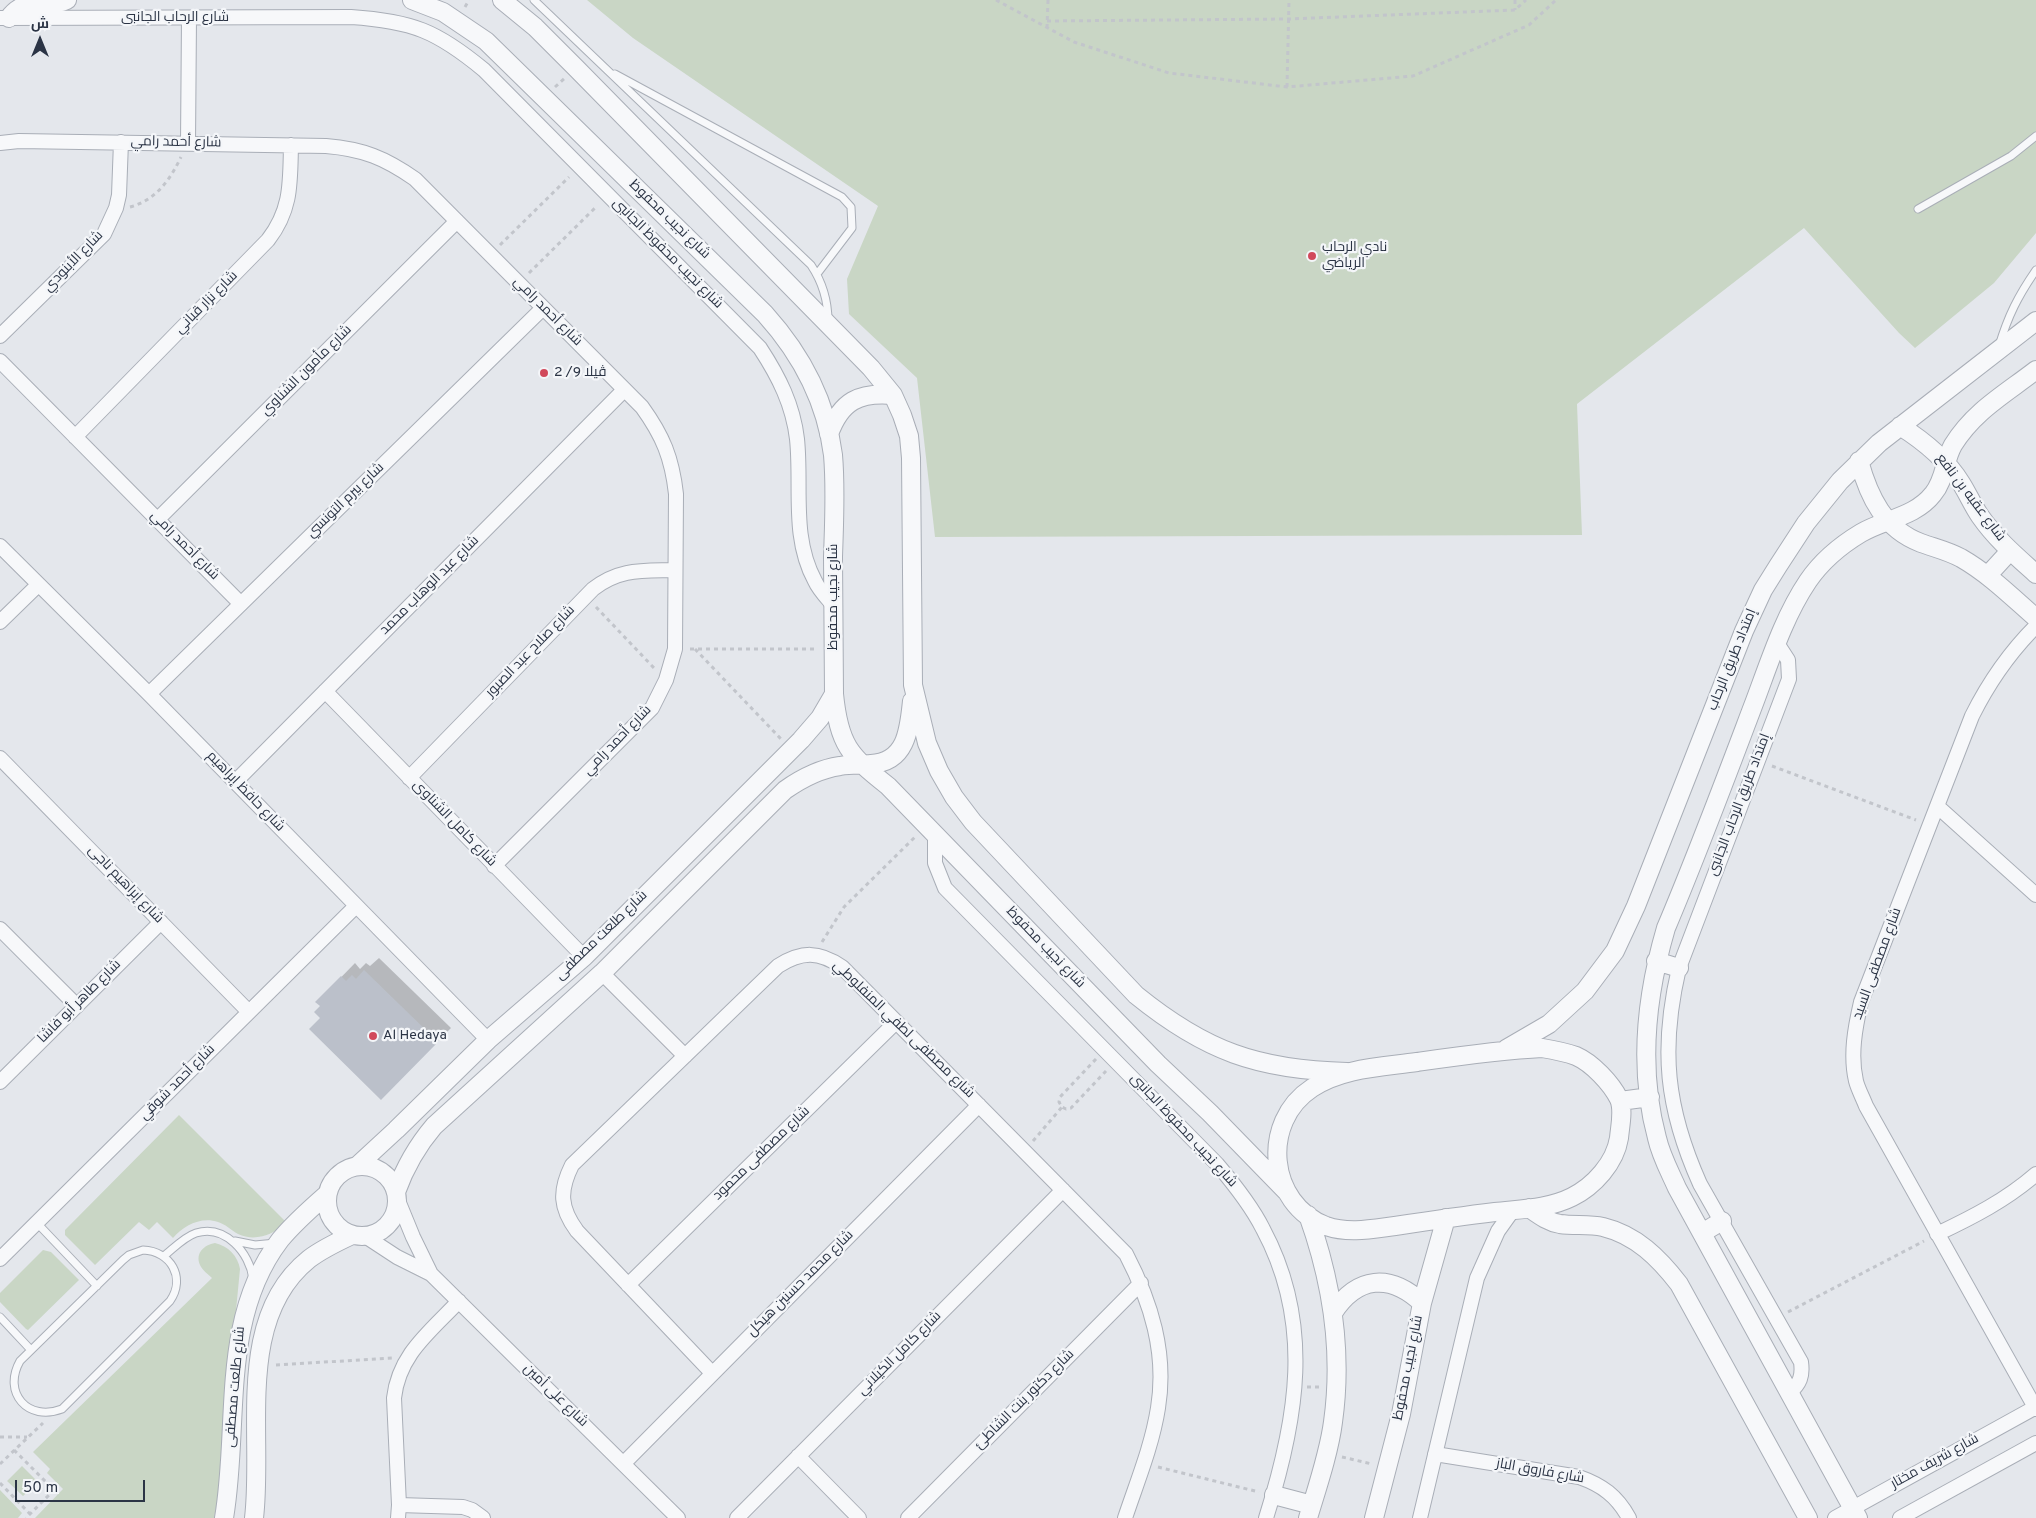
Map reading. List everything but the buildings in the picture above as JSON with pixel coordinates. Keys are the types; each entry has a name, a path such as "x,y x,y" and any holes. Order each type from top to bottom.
{"street":[{"path":"4,18 28,2 62,2 67,0"},
{"name":"شارع نجيب محفوظ","path":"412,0 442,12 486,40 784,334 812,382 830,434 834,477 834,694 840,733 849,750 860,764 888,786 1158,1064 1210,1113 1286,1191 1295,1204 1308,1215"},
{"path":"502,0 536,13 576,68 871,368 893,395 902,415 908,436 911,458 913,684 927,743 954,797 972,822 1136,995 1166,1019 1199,1039 1234,1055 1280,1067 1309,1071 1347,1072 1506,1049 1542,1048 1579,1057 1608,1083 1620,1101 1621,1118 1618,1145 1601,1176 1572,1197 1549,1205 1364,1230 1344,1230 1325,1225 1308,1215"},
{"name":"شارع الرحاب الجانبى","path":"4,18 351,17"},
{"name":"شارع نجيب محفوظ الجانبى","path":"351,17 388,20 423,30 456,47 484,70 760,348 778,376 791,407 797,439 800,528 804,556 815,583 833,605"},
{"path":"188,143 189,18"},
{"name":"شارع أحمد رامي","path":"0,143 19,141 291,145 350,148 373,154 395,165 415,179 642,407 656,426 666,447 673,470 676,494 674,649 666,680 652,708 494,866"},
{"name":"شارع الأبنودي","path":"0,336 104,234 116,208 119,195 121,142"},
{"name":"شارع نزار قباني","path":"74,437 268,240 277,228 284,215 288,201 291,145"},
{"name":"شارع مأمون الشناوي","path":"157,520 457,221"},
{"name":"شارع بيرم التونسي","path":"149,694 543,308"},
{"name":"إمتداد طريق الرحاب","path":"1506,1049 1549,1024 1585,991 1615,951 1636,906 1731,662 1763,590 1806,523 1859,461 1900,426 1997,354 2036,321"},
{"name":"شارع أحمد رامي","path":"0,361 240,604"},
{"path":"1855,1513 1677,1188 1657,1140 1646,1057 1647,1020 1656,961 1666,928 1777,643 1808,581 1832,553 1861,532 1904,516 1934,494 1942,478 1945,462 1965,427 1982,410 2034,372"},
{"name":"شارع عبد الوهاب محمد","path":"235,782 624,390"},
{"path":"830,434 835,418 845,405 859,397 876,393 893,395"},
{"name":"شارع عقبه بن نافع","path":"1900,426 1917,437 1945,462 1962,484 1980,516 2010,551 2036,574"},
{"path":"1859,461 1869,494 1888,522 1901,533 1961,558 1988,575 2036,618"},
{"name":"شارع حافظ إبراهيم","path":"0,546 149,694 488,1040"},
{"path":"1988,575 2010,551"},
{"name":"شارع صلاح عبد الصبور","path":"408,778 586,596 602,582 621,573 631,571 675,570"},
{"path":"0,622 38,585"},
{"name":"شارع مصطفى السيد","path":"2036,626 2007,658 1985,690 1972,716 1861,1002 1855,1028 1853,1055 1856,1081 1866,1106 2036,1408"},
{"name":"إمتداد طريق الرحاب الجانبى","path":"1777,643 1788,660 1789,679 1679,968 1672,998 1667,1049 1673,1105 1689,1158 1700,1184 1801,1362 1800,1380 1789,1393"},
{"name":"شارع طلعت مصطفى","path":"397,1195 408,1162 434,1126 602,973 785,790 798,781 827,768 884,762 894,756 908,736 913,684"},
{"name":"شارع كامل الشناوى","path":"325,691 584,957"},
{"name":"شارع طلعت مصطفى","path":"357,1166 488,1040 584,957 791,749 820,718 834,694"},
{"name":"شارع إبراهيم ناجى","path":"0,758 249,1012"},
{"path":"1937,806 2036,894"},
{"name":"شارع نجيب محفوظ الجانبى","path":"931,831 935,863 945,888 1217,1164 1241,1193 1264,1229 1288,1294 1294,1325 1296,1356 1296,1387 1292,1415 1274,1495 1266,1518"},
{"name":"شارع أحمد شوقي","path":"0,1259 356,906"},
{"name":"شارع طاهر أبو فاشا","path":"0,1082 161,922"},
{"path":"0,929 77,1006"},
{"name":"شارع مصطفى لطفي المنفلوطي","path":"712,1373 577,1231 568,1220 562,1192 572,1165 778,966 790,958 803,955 817,955 830,959 842,967 1126,1254 1141,1282 1154,1320 1160,1376 1158,1407 1151,1438 1125,1518"},
{"path":"1656,961 1679,968"},
{"path":"602,973 685,1056"},
{"name":"شارع مصطفى محمود","path":"628,1285 896,1022"},
{"path":"1286,1191 1278,1169 1276,1146 1282,1123 1294,1103 1312,1088 1347,1072"},
{"path":"1620,1101 1650,1098"},
{"name":"شارع محمد حسنين هيكل","path":"624,1463 978,1105"},
{"path":"357,1166 377,1169 386,1175 397,1195 396,1209 392,1219 385,1228 376,1233 358,1236 340,1229 331,1220 326,1208 326,1195 330,1184 337,1175 346,1169 357,1166"},
{"path":"1938,1234 1980,1214 2020,1188 2036,1174"},
{"name":"شارع كامل الكيلاني","path":"737,1518 1063,1190"},
{"name":"شارع طلعت مصطفى","path":"224,1518 238,1348 246,1306 254,1286 279,1242 299,1218 326,1195"},
{"name":"شارع على أمين","path":"397,1195 416,1243 432,1274 678,1518"},
{"path":"1420,1518 1477,1278 1490,1246 1521,1209"},
{"path":"1521,1209 1561,1224 1603,1227 1625,1235 1646,1248 1664,1264 1678,1284 1808,1518"},
{"path":"1274,1495 1310,1511 1333,1424 1336,1387 1334,1313 1319,1247 1308,1215"},
{"name":"شارع نجيب محفوظ","path":"1374,1518 1401,1414 1422,1303 1446,1218"},
{"path":"1702,1233 1722,1221"},
{"name":"شارع طلعت مصطفى","path":"254,1518 258,1366 268,1317 278,1296 291,1277 308,1260 328,1246 358,1236"},
{"name":"شارع على أمين","path":"358,1236 432,1274"},
{"name":"شارع دكتور بنت الشاطئ","path":"908,1518 1141,1282"},
{"path":"1334,1313 1343,1298 1357,1288 1374,1282 1392,1284 1409,1291 1422,1303"},
{"path":"459,1301 408,1357 400,1370 394,1398 399,1512 463,1508 472,1510 483,1518"},
{"name":"شارع شريف مختار","path":"1835,1518 1855,1513 2036,1408"},
{"path":"1900,1518 2036,1443"},
{"name":"شارع فاروق الباز","path":"1436,1454 1578,1477 1596,1484 1610,1493 1622,1506 1629,1518"},
{"path":"798,1456 859,1518"}],"lane":[{"path":"536,13 606,69 810,265 817,274 824,290 828,307 828,324"},
{"path":"606,69 842,197 851,207 852,228 817,274"},
{"path":"1918,209 2011,156 2036,136"},
{"path":"1997,354 2006,321 2018,296 2036,270"},
{"path":"37,1223 97,1286"},
{"path":"164,1256 185,1239 196,1233 203,1232 218,1233 232,1240 255,1246 279,1242"},
{"path":"232,1240 248,1261 254,1286"},
{"path":"151,1250 164,1256 174,1267 178,1281 170,1301 69,1403 54,1412 36,1411 28,1408 17,1395 14,1386 16,1368 20,1361 97,1286 123,1260 136,1252 151,1250"},
{"path":"0,1317 31,1350"}],"path":[{"path":"996,0 1074,42 1169,73 1287,87 1413,76 1529,25 1556,0"},
{"path":"1047,28 1048,0"},
{"path":"1287,87 1289,0"},
{"path":"1515,0 1515,10"},
{"path":"1047,21 1288,19 1515,10 1526,0"},
{"path":"543,97 576,68"},
{"path":"116,208 132,206 150,199 162,188 173,173 188,143"},
{"path":"490,254 580,166"},
{"path":"518,283 608,195"},
{"path":"586,596 666,680"},
{"path":"674,649 834,649"},
{"path":"694,649 791,749"},
{"path":"1757,761 1929,825"},
{"path":"817,955 828,930 844,907 931,831"},
{"path":"1062,1107 1059,1102 1060,1097 1104,1050"},
{"path":"1062,1107 1071,1108 1116,1061"},
{"path":"1024,1151 1062,1107"},
{"path":"1776,1318 1938,1234"},
{"path":"258,1366 408,1357"},
{"path":"1296,1387 1336,1387"},
{"path":"0,1464 54,1412"},
{"path":"0,1437 27,1437"},
{"path":"14,1450 54,1490 26,1518"},
{"path":"1325,1454 1388,1467"},
{"path":"1143,1463 1274,1495"},
{"path":"0,1483 30,1514"}],"green space":[{"name":"نادي الرحاب الرياضي","path":"587,0 2036,0 2036,233 1994,283 1915,348 1899,333 1804,228 1577,404 1582,535 935,537 917,378 849,314 847,279 878,206 633,38"},
{"path":"179,1115 286,1222 270,1234 251,1237 238,1234 221,1223 205,1220 187,1226 173,1238 157,1222 149,1230 139,1222 95,1265 65,1235 65,1230"},
{"path":"215,1243 224,1246 232,1252 240,1269 218,1497 214,1518 35,1518 63,1489 47,1473 50,1469 33,1452 212,1278 201,1267 199,1257 204,1248"},
{"path":"43,1250 51,1252 79,1280 28,1330 0,1302 0,1293"},
{"path":"22,1466 38,1482 23,1496 7,1481"},
{"path":"0,1490 22,1513 18,1518 0,1518"}],"place":[{"name":"نادي الرحاب الرياضي","path":"1312,256"},
{"name":"ڤيلا 9/ 2","path":"544,373"},
{"name":"Al Hedaya","path":"373,1036"}]}
